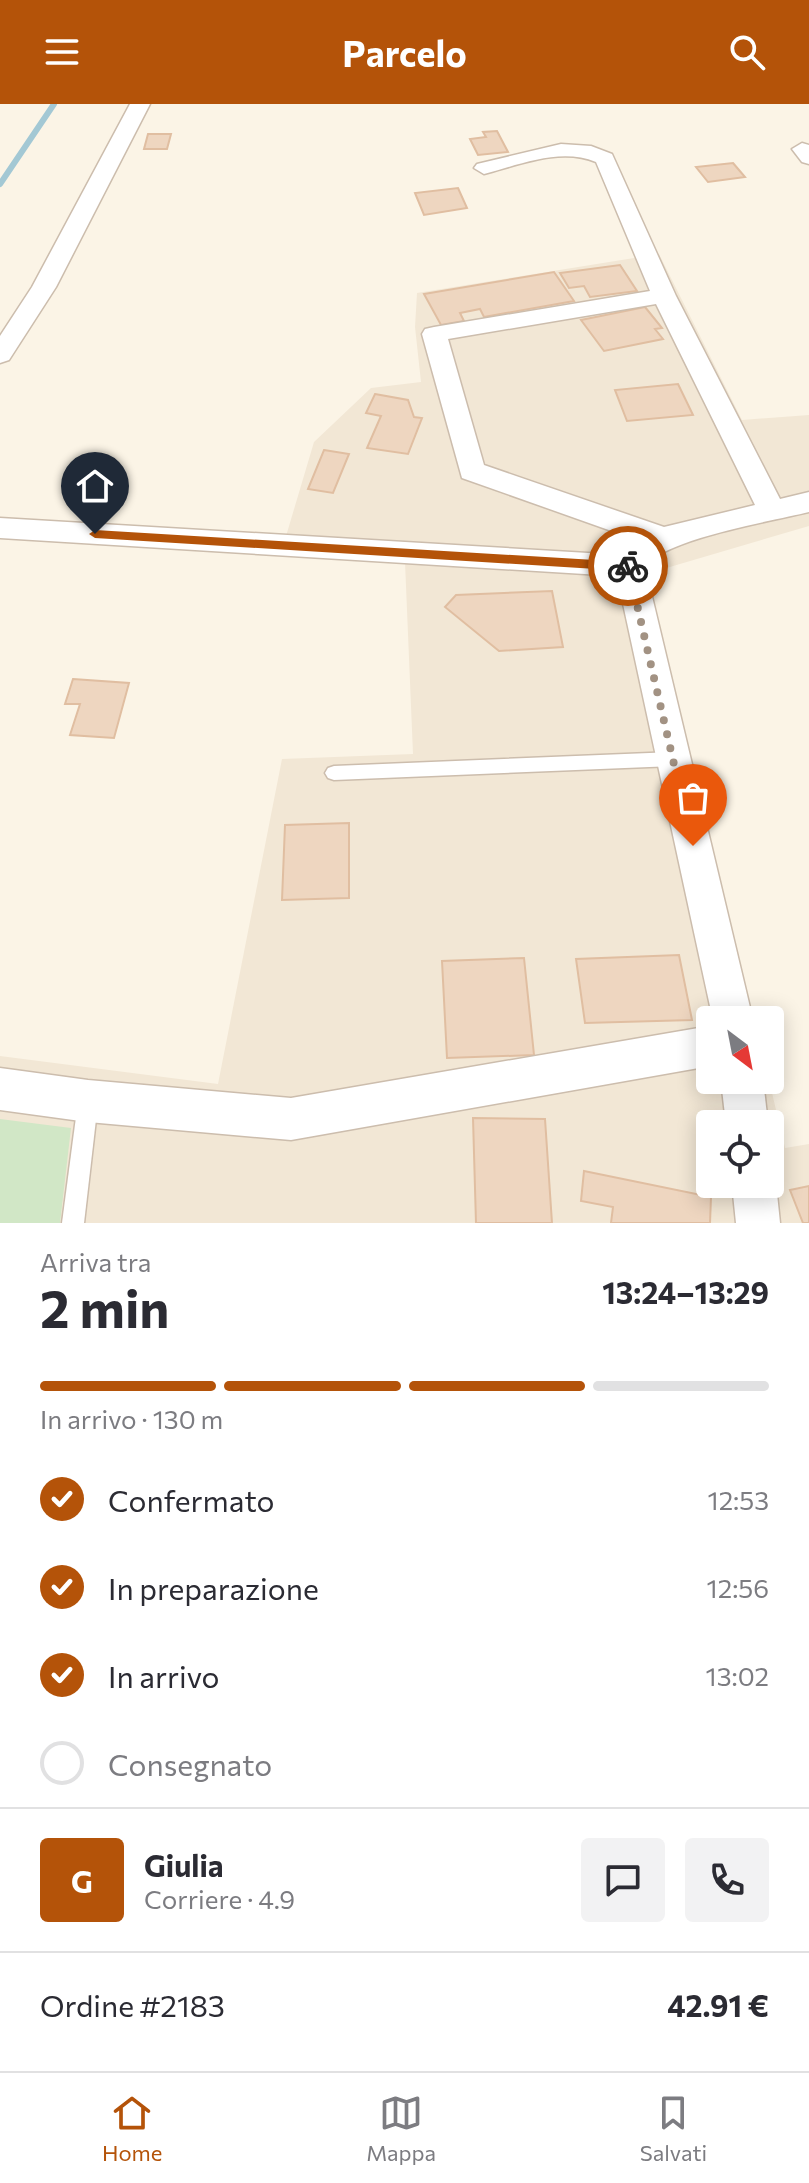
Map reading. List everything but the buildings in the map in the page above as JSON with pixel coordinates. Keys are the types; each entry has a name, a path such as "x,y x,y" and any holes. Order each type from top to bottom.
{"street":[{"path":"0,355 44,287 140,104"},
{"path":"484,168 561,151 587,150 605,158 664,296 772,511"},
{"path":"663,538 472,471 434,334 664,296"},
{"path":"730,1006 630,566 640,551 663,538 809,502"},
{"path":"0,528 630,566"},
{"path":"0,1089 88,1101 291,1119 696,1048"},
{"path":"755,1198 758,1223"}],"lane":[{"path":"334,773 674,759"},
{"path":"73,1223 88,1101"}],"shaded area":[{"path":"659,254 742,420 809,415 809,526 646,574 751,1006 696,1006 696,1094 772,1094 776,1110 696,1110 696,1198 784,1198 784,1144 785,1148 809,1144 809,1223 0,1223 0,1056 218,1084 282,759 413,754 405,562 281,553 314,442 371,388 421,382 415,327 417,293"}],"green space":[{"path":"0,1119 71,1128 60,1223 0,1223"}],"waterway":[{"path":"0,184 54,104"}],"way so far":[{"path":"628,566 693,846"}],"route":[{"path":"95,534 628,566"}]}
